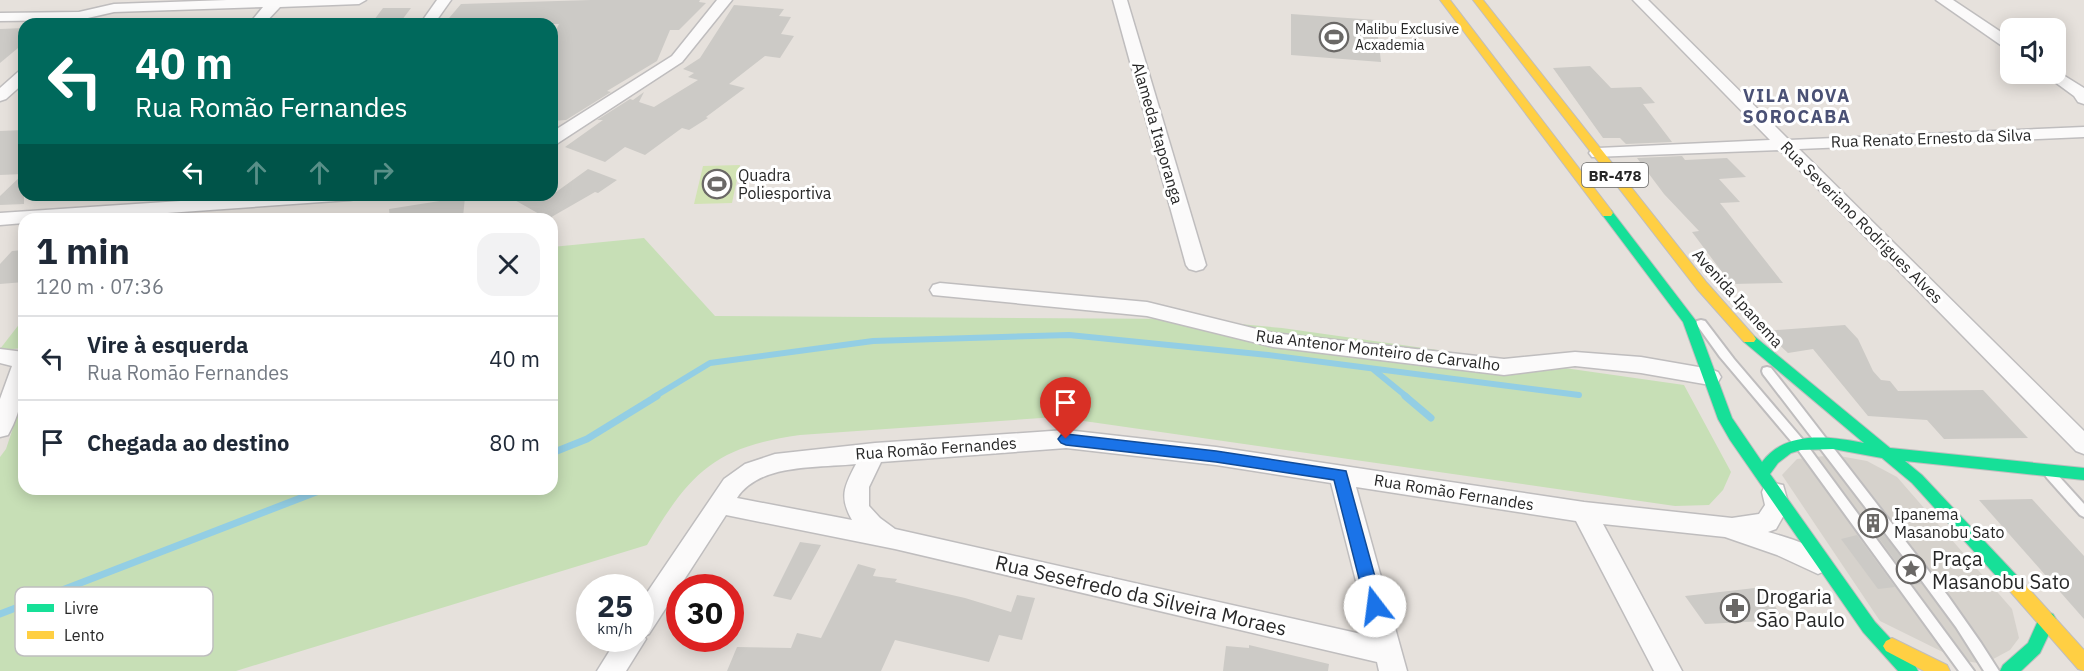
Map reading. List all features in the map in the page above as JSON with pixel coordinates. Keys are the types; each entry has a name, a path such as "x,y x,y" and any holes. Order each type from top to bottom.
{"main road":[{"name":"BR-478","path":"1445,0 1689,321 1725,419 1880,640 1909,671"},
{"name":"Avenida Ipanema","path":"1478,0 1702,286 1756,347 1917,478 2047,619 2084,663"},
{"path":"1767,482 1771,458 1789,446 1823,443 1886,453 2084,474"},
{"path":"2009,671 2034,648 2047,619"},
{"path":"1880,640 1941,671"}],"street":[{"path":"91,18 112,0"},
{"path":"0,17 79,16 114,8 359,0"},
{"path":"432,18 444,0"},
{"path":"558,135 677,59 725,0"},
{"name":"Alameda Itaporanga","path":"1120,0 1196,265"},
{"name":"Rua Severiano Rodrigues Alves","path":"1640,0 2084,445"},
{"path":"1943,0 2000,38"},
{"path":"261,18 277,1"},
{"path":"0,96 18,80"},
{"path":"2066,83 2083,95"},
{"name":"Rua Renato Ernesto da Silva","path":"1598,153 2084,132"},
{"path":"82,213 93,201"},
{"path":"94,213 247,201"},
{"path":"0,219 18,218"},
{"name":"Rua Antenor Monteiro de Carvalho","path":"940,290 1147,309 1273,340 1504,367 1575,359 1641,365 1710,377"},
{"path":"0,356 18,358"},
{"path":"0,429 18,380"},
{"name":"Rua Romão Fernandes","path":"654,605 720,504 742,476 775,463 875,452 1066,439 1216,456 1584,512 1705,526 1753,526 1767,522 1777,506 1767,482"},
{"path":"875,452 856,484 855,502 868,521 895,539"},
{"path":"1341,475 1390,661"},
{"path":"742,476 740,488 745,497 765,513"},
{"name":"Rua Sesefredo da Silveira Moraes","path":"720,504 895,539 1390,661"},
{"path":"1584,512 1668,671"},
{"name":"Rua Romão Fernandes","path":"1705,526 1784,547 1831,571"},
{"path":"611,671 623,652"}],"lane":[{"path":"1456,0 1729,359 1800,444 1967,671"},
{"path":"1468,0 1641,226 1785,392 1962,623 1992,671"},
{"path":"1689,321 1729,359"},
{"path":"1756,347 1792,392 1812,428"},
{"path":"2047,471 2084,512"}],"green space":[{"name":"Quadra Poliesportiva","path":"740,165 732,203 694,204 703,166"},
{"path":"644,238 715,316 1186,319 1282,328 1684,385 1731,472 1723,490 1709,505 1675,506 1056,417 800,435 746,447 725,456 707,468 677,499 647,545 236,671 0,671 0,457 6,449 18,413 18,495 558,495 558,246"},
{"path":"18,326 18,348 0,349"}],"shaded area":[{"name":"Praça Masanobu Sato","path":"1834,455 1867,461 1897,477 2012,609 2019,638 2010,650 1984,664 1959,660 1880,621 1782,475 1797,459"}],"building":[{"path":"591,0 700,0 699,2 706,3 679,30 670,30 657,61 607,91 611,92 566,120 558,121 558,18 449,18 461,4"},
{"path":"734,5 784,9 779,16 791,17 781,34 794,36 780,58 765,56 729,84 745,88 706,117 708,118 689,130 682,128 645,155 625,147 605,162 565,147 603,120 597,120 630,99 633,100 644,92 639,102 654,107 698,80 688,77 694,73 683,69 700,58"},
{"path":"383,8 411,8 404,18 376,18"},
{"name":"Malibu Exclusive Acxademia","path":"1291,14 1376,20 1381,62 1291,55"},
{"path":"18,28 18,48 0,63 0,29"},
{"path":"1590,66 1611,88 1641,87 1655,103 1643,104 1672,142 1626,144 1620,138 1603,138 1553,68"},
{"path":"18,130 18,174 0,175 0,131"},
{"path":"1682,156 1685,160 1727,158 1746,177 1719,179 1740,202 1720,203 1783,283 1731,284 1692,232 1699,231 1664,194 1637,158"},
{"path":"588,169 617,180 598,193 595,192 558,213 538,213 516,201 558,201 558,191"},
{"path":"18,179 18,201 24,201 24,204 0,205 0,196"},
{"path":"440,201 465,201 463,213 389,213 389,209"},
{"path":"18,250 18,282 0,284 0,264 12,251"},
{"path":"1845,325 1858,339 1873,371 1881,380 1890,381 1898,391 1983,390 2028,438 1944,439 1927,420 1868,416 1813,349 1788,353 1764,331"},
{"path":"2032,499 2084,556 2084,619 1979,500"},
{"path":"1879,528 1921,584 1913,585 1873,530"},
{"name":"Ipanema Masanobu Sato","path":"1857,535 1895,587 1878,589 1841,539"},
{"path":"800,542 821,545 791,600 773,596"},
{"path":"858,564 876,569 873,576 897,579 895,582 965,598 1011,612 1017,595 1035,598 1022,640 999,635 989,662 895,640 881,671 727,671 735,652 744,652 744,647 791,648 797,633 821,638"},
{"name":"Drogaria São Paulo","path":"1755,588 1769,597 1784,620 1705,624 1685,596"},
{"path":"1249,645 1329,664 1328,671 1223,671 1226,646 1249,648"}],"waterway":[{"path":"654,397 710,363 873,341 1069,335 1268,355 1579,395"},
{"path":"1374,370 1407,397"},
{"path":"558,451 587,439 657,396"},
{"path":"1405,396 1431,418"},
{"path":"70,587 308,495"},
{"path":"0,614 15,608"}],"traffic: fast":[{"path":"1607,213 1689,321 1725,419 1735,436 1869,627 1909,671"},
{"path":"1749,339 1917,479 2014,584"},
{"path":"1761,474 1772,459 1785,449 1800,444 1833,443 1884,453"},
{"path":"1886,453 2084,474"},
{"path":"2009,671 2034,648 2047,619"}],"traffic: slow":[{"path":"1445,0 1607,213"},
{"path":"1478,0 1702,286 1749,339"},
{"path":"2014,584 2084,663"},
{"path":"1892,646 1941,671"}],"place":[{"name":"Malibu Exclusive Acxademia","path":"1334,37"},
{"name":"Quadra Poliesportiva","path":"717,184"},
{"name":"Ipanema Masanobu Sato","path":"1873,523"},
{"name":"Praça Masanobu Sato","path":"1911,569"},
{"name":"Drogaria São Paulo","path":"1735,608"}],"district":[{"name":"VILA NOVA SOROCABA","path":"1797,106"}],"route":[{"path":"1066,439 1216,456 1341,475 1375,606"}]}
